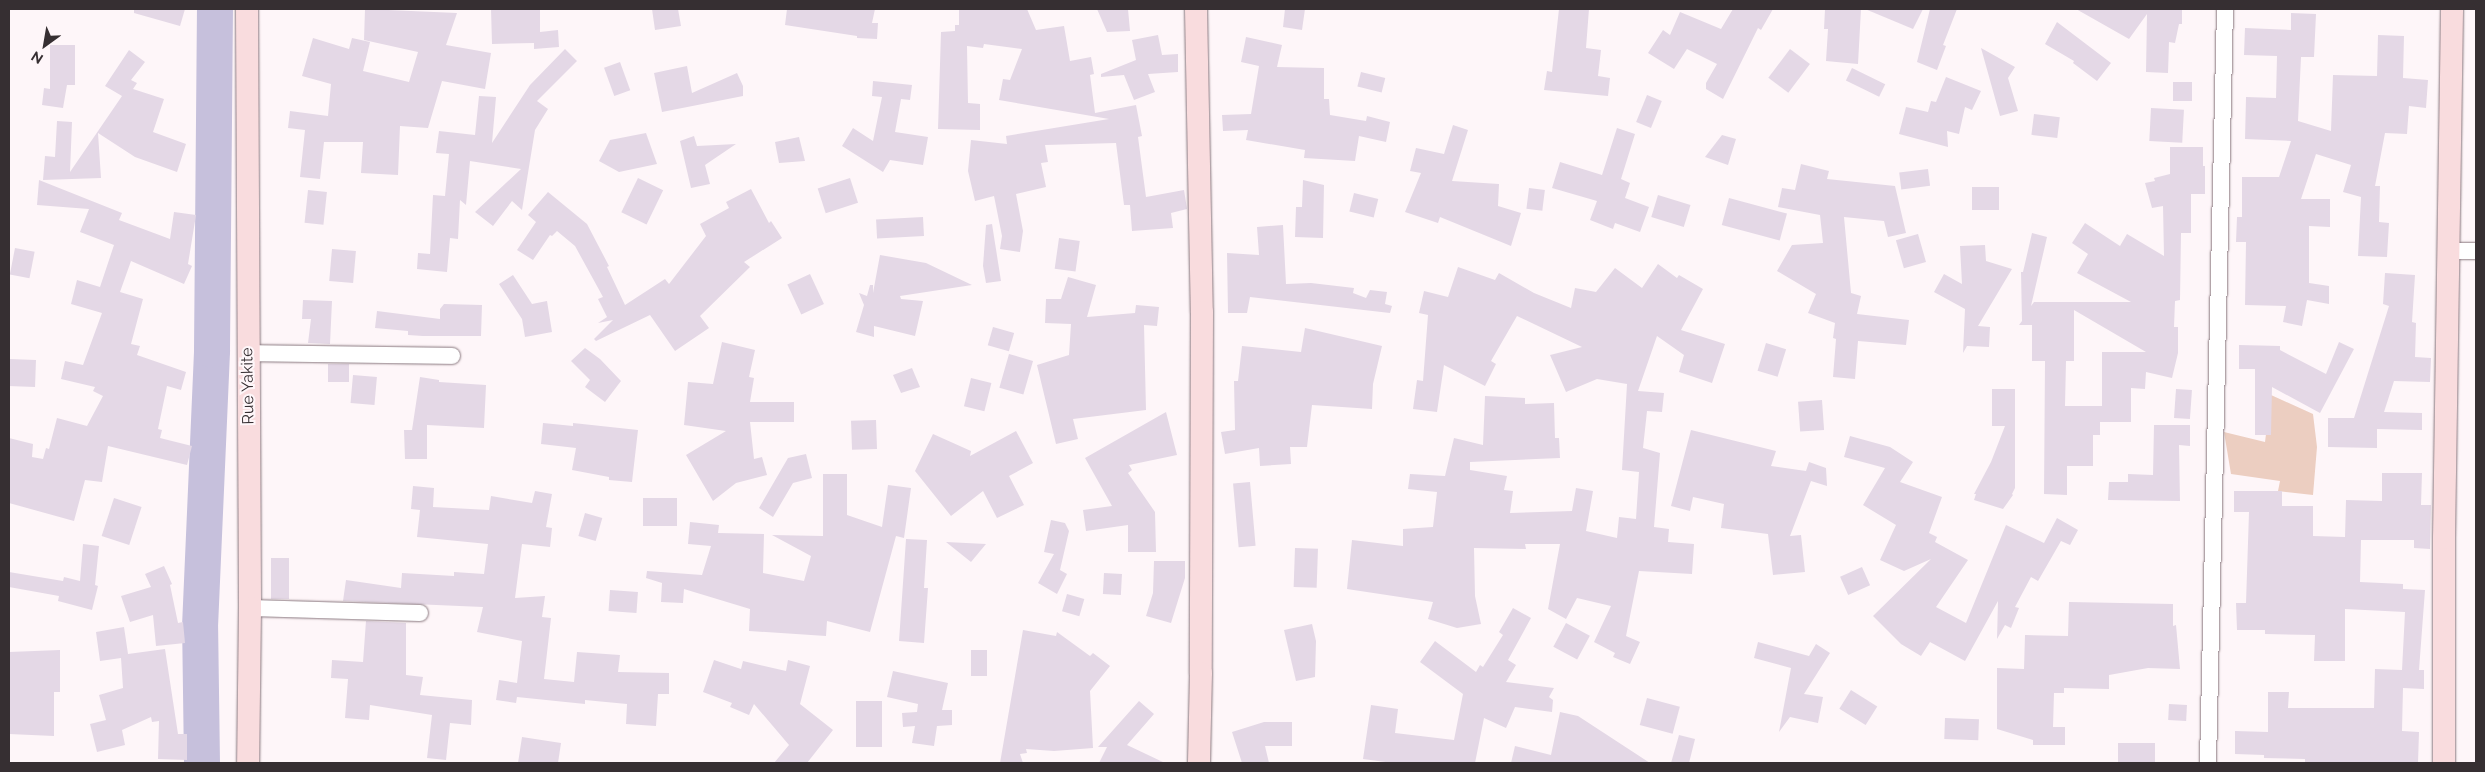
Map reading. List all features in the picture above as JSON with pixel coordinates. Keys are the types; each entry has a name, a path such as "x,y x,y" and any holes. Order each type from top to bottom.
{"street":[{"name":"Rue Yakite","path":"248,9 250,608 248,763"},
{"path":"1196,9 1202,312 1202,673 1199,763"},
{"path":"2208,763 2225,9"},
{"path":"2444,763 2444,538 2450,251 2452,9"},
{"path":"2450,251 2476,251"},
{"path":"248,353 452,356"},
{"path":"250,608 420,613"}],"shaded area":[{"path":"2271,395 2313,414 2317,447 2313,495 2278,491 2280,481 2231,474 2224,432 2265,442"}],"building":[{"path":"134,9 185,9 180,26 134,13"},
{"path":"365,9 457,13 446,45 491,53 485,89 442,81 428,128 400,126 398,175 361,173 363,142 324,142 320,179 300,177 305,130 288,128 290,111 328,116 331,84 302,76 313,38 349,49 352,38 370,42 363,71 409,82 418,52 364,40"},
{"path":"491,9 540,9 540,32 558,30 559,47 534,49 534,43 492,44"},
{"path":"652,9 678,9 681,26 655,30"},
{"path":"787,9 875,9 872,23 878,23 877,39 857,38 857,36 785,25"},
{"path":"959,9 1027,9 1036,30 1064,26 1070,61 1091,57 1094,74 1090,75 1095,113 1136,105 1142,136 1138,137 1146,197 1184,190 1187,209 1171,213 1173,228 1132,231 1130,205 1124,205 1116,143 1045,145 1048,162 1041,163 1046,187 1016,194 1023,231 1020,252 1000,249 1002,236 994,196 975,201 968,171 971,140 1007,144 1006,136 1109,119 999,100 1003,79 1010,80 1022,49 984,44 983,48 967,46 968,103 980,104 980,130 938,129 941,32 955,31 955,25 959,25"},
{"path":"1097,9 1128,9 1130,31 1107,32"},
{"path":"1285,9 1305,9 1302,30 1283,27"},
{"path":"1559,9 1589,9 1586,48 1601,50 1598,76 1610,78 1608,96 1544,90 1547,71 1552,72"},
{"path":"1733,9 1773,9 1761,30 1758,28 1723,99 1706,89 1706,83 1717,64 1687,49 1674,69 1648,53 1663,30 1670,35 1680,12 1721,29"},
{"path":"1825,9 1861,9 1858,64 1826,61 1828,29 1824,29"},
{"path":"1865,9 1923,9 1913,29"},
{"path":"1930,9 1957,9 1943,45 1946,46 1937,70 1917,62"},
{"path":"2076,9 2182,9 2182,24 2179,24 2175,43 2169,42 2168,73 2146,72 2147,14 2129,39"},
{"path":"2291,13 2316,14 2314,57 2301,57 2298,121 2331,131 2333,75 2377,76 2378,35 2404,36 2403,78 2428,80 2426,108 2409,106 2407,134 2385,133 2375,186 2380,186 2379,222 2389,223 2387,257 2358,256 2361,197 2343,192 2351,165 2316,154 2301,199 2330,199 2330,227 2309,226 2309,283 2329,286 2329,304 2307,300 2302,326 2283,322 2286,306 2245,305 2246,242 2236,242 2237,217 2242,217 2242,177 2279,177 2291,141 2245,139 2246,97 2276,98 2277,56 2244,55 2245,28 2291,30"},
{"path":"2057,22 2111,63 2097,81 2073,63 2074,61 2045,44"},
{"path":"1158,35 1162,55 1178,54 1178,72 1148,74 1155,92 1134,100 1124,75 1101,77 1101,74 1136,60 1132,40"},
{"path":"1246,37 1282,45 1277,67 1324,68 1324,99 1329,99 1330,115 1366,121 1367,116 1390,122 1386,142 1359,136 1355,161 1304,158 1305,150 1246,140 1248,130 1223,131 1222,115 1251,114 1259,66 1241,62"},
{"path":"50,45 75,45 75,85 67,85 63,108 42,105 44,88 50,89"},
{"path":"1981,48 2015,67 2008,78 2018,111 2000,116"},
{"path":"565,49 577,61 537,101 548,109 535,130 522,210 512,201 493,226 475,212 521,169 470,161 466,205 460,200 458,239 450,238 447,272 417,269 418,253 430,254 433,195 445,196 449,154 436,153 439,131 475,135 479,96 496,97 492,143 530,85"},
{"path":"1790,49 1810,64 1788,93 1768,78"},
{"path":"129,50 145,62 131,80 137,83 133,89 164,99 153,132 186,144 177,172 135,157 98,133 101,178 43,180 45,156 55,157 57,121 72,122 70,172 122,96 105,86"},
{"path":"620,62 630,90 614,96 604,68"},
{"path":"687,66 692,93 737,73 743,86 743,96 662,112 654,73"},
{"path":"1852,68 1885,84 1879,97 1846,81"},
{"path":"1361,72 1385,78 1382,93 1357,87"},
{"path":"1946,77 1981,91 1972,110 1965,107 1959,134 1947,131 1948,147 1899,134 1906,107 1928,112 1931,101 1936,102"},
{"path":"873,81 912,85 910,100 901,99 895,132 928,137 923,165 890,160 883,172 842,146 853,128 873,141 882,97 872,96"},
{"path":"2173,82 2192,82 2192,101 2173,101"},
{"path":"1647,95 1662,101 1651,128 1636,122"},
{"path":"2151,108 2184,110 2182,143 2149,141"},
{"path":"2034,114 2060,117 2057,138 2031,135"},
{"path":"1453,125 1468,130 1452,181 1499,184 1498,206 1521,213 1511,246 1440,217 1438,223 1405,212 1421,173 1410,171 1416,148 1444,154"},
{"path":"1617,128 1635,134 1621,179 1630,183 1625,198 1649,207 1640,232 1615,223 1613,229 1590,220 1597,201 1552,188 1560,162 1602,175"},
{"path":"646,133 657,164 619,172 599,161 610,140"},
{"path":"1722,135 1736,139 1728,165 1705,157"},
{"path":"694,136 697,146 736,144 705,165 710,184 691,188 680,141"},
{"path":"799,137 805,161 779,163 775,142"},
{"path":"2170,147 2203,147 2205,194 2191,194 2191,233 2181,233 2180,300 2175,301 2174,327 2178,327 2178,353 2172,378 2146,372 2145,389 2131,388 2131,422 2100,422 2100,435 2093,435 2093,466 2067,466 2067,495 2044,494 2045,361 2032,361 2032,325 2019,325 2022,321 2021,272 2023,272 2032,233 2047,237 2031,306 2034,302 2131,302 2077,273 2088,254 2072,243 2085,223 2120,246 2127,234 2164,256 2163,206 2152,208 2145,183 2155,181 2154,178 2170,174","holes":["2074,310 2146,352 2102,352 2102,406 2065,406 2066,361 2074,361"]},
{"path":"1801,164 1829,171 1827,179 1895,186 1906,233 1888,237 1884,221 1844,217 1851,293 1861,296 1857,314 1909,320 1906,345 1858,341 1855,379 1833,377 1836,339 1833,338 1835,323 1808,313 1816,294 1777,271 1792,245 1823,243 1820,215 1778,207 1782,188 1795,190"},
{"path":"1928,169 1930,186 1901,189 1899,173"},
{"path":"638,178 663,190 647,224 621,212"},
{"path":"850,178 858,203 826,213 818,189"},
{"path":"39,180 122,213 119,220 170,239 174,212 196,215 188,264 192,266 184,284 131,261 120,292 143,299 131,344 140,346 137,355 186,372 181,390 167,386 158,429 162,430 160,438 192,446 187,465 108,446 102,482 85,480 74,521 9,503 9,438 33,444 32,457 43,459 46,448 49,449 57,418 87,426 103,396 93,391 95,387 61,379 65,361 83,365 102,313 71,304 77,280 100,287 114,245 80,232 89,209 37,205"},
{"path":"1303,180 1324,185 1323,238 1295,237 1296,207 1302,207"},
{"path":"1972,187 1999,187 1999,210 1972,210"},
{"path":"1529,188 1545,190 1542,211 1526,209"},
{"path":"751,189 769,223 771,221 782,238 744,262 750,267 700,316 709,328 675,351 650,315 596,341 594,339 613,320 598,323 607,317 598,299 603,297 575,246 557,231 552,236 550,235 533,260 517,250 536,222 528,215 548,192 587,224 609,266 607,267 625,305 665,279 669,284 706,236 700,224 729,208 726,202"},
{"path":"308,190 327,192 323,225 305,223"},
{"path":"1354,193 1378,199 1374,217 1349,211"},
{"path":"1658,195 1691,205 1684,227 1651,217"},
{"path":"1729,198 1787,214 1780,241 1722,225"},
{"path":"923,217 924,236 877,238 876,219"},
{"path":"992,224 1001,281 986,283 983,266 986,225"},
{"path":"1283,225 1286,284 1311,283 1354,288 1353,293 1366,298 1370,290 1387,292 1385,304 1392,306 1390,313 1250,297 1247,313 1228,313 1227,253 1259,255 1257,227"},
{"path":"1918,234 1926,262 1904,268 1896,240"},
{"path":"1059,238 1080,241 1075,272 1055,269"},
{"path":"1985,245 1986,261 2012,269 1978,326 1990,327 1989,347 1967,346 1963,353 1965,309 1934,292 1944,274 1962,284 1960,246"},
{"path":"15,248 35,252 29,278 10,275"},
{"path":"332,249 356,251 353,283 329,281"},
{"path":"880,255 926,263 972,285 900,296 901,299 923,301 915,336 874,326 874,337 856,332 864,305 859,293 867,296 870,285 873,285 873,293"},
{"path":"1658,264 1677,278 1679,275 1703,289 1681,330 1725,344 1712,383 1679,372 1684,355 1657,336 1638,391 1664,393 1662,412 1647,411 1643,448 1660,453 1654,527 1669,529 1668,542 1694,544 1692,574 1639,571 1626,636 1640,642 1630,664 1613,657 1615,653 1594,642 1611,606 1577,598 1566,619 1548,609 1560,544 1525,544 1526,549 1474,548 1475,596 1481,624 1457,628 1428,619 1433,602 1347,589 1352,540 1403,546 1403,529 1433,527 1437,492 1408,489 1410,474 1445,476 1454,438 1483,445 1485,396 1525,398 1525,404 1554,403 1555,438 1559,438 1560,458 1470,462 1470,470 1507,476 1504,490 1513,491 1510,513 1572,511 1576,488 1593,491 1586,531 1617,538 1619,517 1636,519 1639,472 1622,470 1627,384 1597,379 1566,392 1550,355 1582,347 1517,316 1491,361 1496,364 1485,386 1444,365 1437,412 1413,409 1417,380 1423,381 1428,315 1419,313 1424,291 1448,297 1458,267 1495,280 1499,273 1534,293 1571,308 1575,288 1596,292 1615,268 1642,288"},
{"path":"2385,273 2415,275 2412,322 2416,323 2415,357 2431,358 2430,382 2394,381 2384,412 2422,413 2422,430 2377,429 2377,448 2328,447 2328,418 2354,418 2389,306 2383,304"},
{"path":"810,274 824,304 801,314 787,285"},
{"path":"513,275 532,304 547,301 552,332 525,337 522,319 499,284"},
{"path":"1068,277 1096,285 1087,317 1135,313 1136,305 1159,307 1157,326 1144,325 1146,410 1073,419 1078,439 1056,444 1037,365 1069,355 1071,324 1045,323 1046,299 1061,299"},
{"path":"303,300 332,301 330,344 308,343 311,319 302,319"},
{"path":"444,304 482,305 481,336 408,335 408,331 375,328 377,311 440,319 440,309"},
{"path":"993,327 1014,333 1009,351 988,345"},
{"path":"1305,328 1382,346 1373,384 1372,409 1312,405 1307,447 1290,447 1291,464 1260,466 1259,448 1225,454 1221,432 1235,430 1234,381 1238,381 1242,346 1301,352"},
{"path":"722,342 755,350 749,377 754,378 750,402 794,402 794,422 750,422 754,459 762,457 767,475 736,483 713,501 686,455 726,431 684,425 688,382 713,384"},
{"path":"2339,342 2354,349 2320,413 2272,387 2271,435 2255,435 2255,369 2239,369 2239,345 2280,346 2280,350 2326,374"},
{"path":"1766,343 1786,349 1778,377 1758,371"},
{"path":"585,348 600,359 621,381 605,402 585,387 590,380 571,361"},
{"path":"1009,354 1033,361 1023,395 999,388"},
{"path":"9,359 36,360 35,387 9,386"},
{"path":"328,364 349,364 349,382 328,382"},
{"path":"912,368 920,387 901,393 893,375"},
{"path":"353,375 377,377 374,405 351,403"},
{"path":"420,377 439,380 439,382 486,385 484,428 427,425 427,459 405,459 404,430 412,430"},
{"path":"971,378 991,383 984,411 964,406"},
{"path":"1992,389 2015,389 2015,488 2013,495 2003,509 1974,500 1976,494 1974,494 1991,462 2005,426 1992,426"},
{"path":"2176,389 2192,390 2190,419 2174,418"},
{"path":"1822,400 1824,430 1800,432 1798,402"},
{"path":"1166,412 1177,455 1129,465 1132,470 1128,473 1155,512 1156,552 1128,552 1128,525 1086,531 1083,510 1112,506 1085,458"},
{"path":"876,420 877,449 852,450 851,421"},
{"path":"543,423 573,426 573,423 638,430 632,482 609,480 609,477 572,470 576,448 541,444"},
{"path":"2154,425 2190,425 2190,446 2179,445 2180,501 2108,500 2109,482 2128,482 2128,474 2153,475"},
{"path":"1691,430 1776,451 1771,466 1806,471 1809,462 1826,468 1827,486 1811,481 1790,536 1801,535 1805,572 1773,575 1768,534 1721,528 1724,504 1693,497 1690,511 1671,506"},
{"path":"1016,431 1033,463 1009,476 1024,505 997,518 983,491 951,516 915,471 933,434 971,451 970,456"},
{"path":"1850,436 1890,447 1913,462 1900,482 1942,497 1929,533 1937,537 1935,542 1968,560 1936,607 1966,623 2006,525 2044,543 2057,518 2078,530 2070,545 2061,541 2038,581 2031,577 2015,607 2019,608 2011,628 2005,625 1997,639 1998,601 1965,661 1930,642 1921,656 1901,644 1873,616 1931,559 1904,571 1880,560 1896,525 1863,505 1885,468 1844,457"},
{"path":"806,454 812,478 793,483 773,517 759,508 788,458"},
{"path":"2382,473 2422,473 2421,505 2431,505 2430,549 2414,548 2414,540 2361,540 2360,582 2403,584 2403,589 2425,590 2419,670 2424,670 2424,689 2403,688 2402,731 2419,732 2418,763 2305,763 2305,759 2264,758 2264,755 2235,754 2235,731 2268,732 2268,692 2289,692 2288,708 2374,708 2375,669 2402,670 2405,612 2345,609 2345,661 2314,661 2315,635 2265,634 2265,630 2237,630 2236,603 2246,603 2249,512 2234,512 2234,491 2282,491 2282,506 2313,506 2313,536 2345,537 2346,500 2382,501"},
{"path":"823,474 847,474 847,515 882,527 888,485 911,488 904,538 896,536 870,632 827,621 826,636 749,631 750,609 684,589 683,603 661,602 662,583 646,578 647,571 702,575 711,546 688,544 690,522 719,525 718,533 764,534 763,573 804,581 811,556 772,535 823,536"},
{"path":"1250,482 1256,546 1239,547 1233,483"},
{"path":"413,486 434,488 433,507 489,510 491,496 532,503 535,491 552,494 546,527 552,528 550,547 522,544 515,598 545,596 542,617 551,618 544,679 574,682 577,652 620,655 618,672 669,673 669,694 658,694 656,726 626,724 627,704 585,700 585,704 517,697 516,703 496,700 499,680 517,683 522,641 477,632 483,607 343,601 346,580 401,588 402,573 454,576 454,572 484,574 488,544 417,537 420,510 411,509"},
{"path":"114,498 142,507 129,545 102,536"},
{"path":"643,498 677,498 677,526 643,526"},
{"path":"585,513 602,518 596,541 578,536"},
{"path":"1051,520 1065,523 1069,531 1060,570 1067,574 1057,594 1038,583 1054,554 1044,552"},
{"path":"906,539 927,540 924,588 928,588 924,643 899,641"},
{"path":"946,542 986,544 971,562"},
{"path":"83,544 99,546 95,585 98,586 92,610 58,601 59,596 9,587 9,572 63,581 64,577 80,581"},
{"path":"1295,548 1318,549 1317,588 1294,587"},
{"path":"271,558 289,558 289,599 271,599"},
{"path":"1154,561 1185,561 1185,578 1171,623 1146,616 1153,593"},
{"path":"164,566 172,584 170,585 178,623 183,622 185,643 156,646 153,615 130,622 121,596 151,587 145,574"},
{"path":"1862,567 1870,585 1848,595 1840,577"},
{"path":"1104,573 1122,574 1121,595 1103,594"},
{"path":"610,590 638,592 636,613 609,611"},
{"path":"1067,594 1084,599 1079,616 1062,611"},
{"path":"2069,602 2173,604 2173,626 2176,625 2180,669 2148,668 2109,675 2109,689 2064,688 2064,693 2054,693 2053,727 2065,727 2065,745 2033,745 2033,740 1997,729 1997,668 2024,669 2025,635 2068,636"},
{"path":"1513,608 1531,618 1508,660 1516,665 1506,682 1554,688 1549,697 1553,700 1552,712 1515,707 1506,728 1484,718 1475,763 1393,763 1363,759 1371,705 1398,709 1395,733 1454,740 1463,694 1420,662 1435,641 1476,672 1480,665 1483,667 1503,635 1499,632"},
{"path":"366,621 406,623 406,675 423,677 420,695 472,700 471,725 450,723 446,760 427,758 432,715 370,705 369,720 345,718 348,679 331,678 332,660 363,662"},
{"path":"1566,623 1590,636 1577,660 1553,647"},
{"path":"1312,624 1316,641 1315,677 1296,681 1284,630"},
{"path":"124,627 128,654 165,649 178,734 187,734 187,760 158,759 159,721 152,722 151,717 122,730 125,745 97,752 90,724 106,720 99,695 123,688 121,658 100,661 96,632"},
{"path":"1023,630 1056,636 1057,632 1090,656 1093,653 1110,666 1090,691 1093,748 1054,751 1026,749 1027,753 1020,754 1023,763 1000,763"},
{"path":"1758,642 1809,656 1816,644 1830,653 1804,694 1823,697 1818,723 1790,717 1779,732 1791,668 1754,658"},
{"path":"60,650 60,692 54,692 54,736 9,734 9,652"},
{"path":"971,650 987,650 987,676 971,676"},
{"path":"714,660 741,669 743,661 786,671 788,660 810,666 800,704 833,730 807,763 774,763 789,745 754,704 749,715 730,707 732,703 703,692"},
{"path":"893,671 948,683 942,710 952,710 952,725 937,726 934,746 912,743 915,726 903,727 902,713 917,712 918,704 887,697"},
{"path":"1851,690 1877,706 1866,725 1839,709"},
{"path":"1647,698 1680,707 1673,734 1640,725"},
{"path":"856,701 882,701 882,747 856,747"},
{"path":"1139,701 1154,714 1127,745 1165,763 1099,763 1107,747 1098,747"},
{"path":"2169,704 2187,705 2186,721 2168,720"},
{"path":"1560,712 1578,716 1650,763 1511,763 1515,746 1551,755"},
{"path":"1945,718 1979,719 1978,740 1944,739"},
{"path":"1264,722 1292,722 1292,746 1265,746 1269,763 1242,763 1232,732"},
{"path":"1679,735 1695,739 1689,763 1671,763"},
{"path":"522,737 561,743 558,763 518,763"},
{"path":"2118,743 2155,743 2155,763 2118,763"}],"waterway":[{"path":"202,763 200,627 212,350 215,9"}]}
